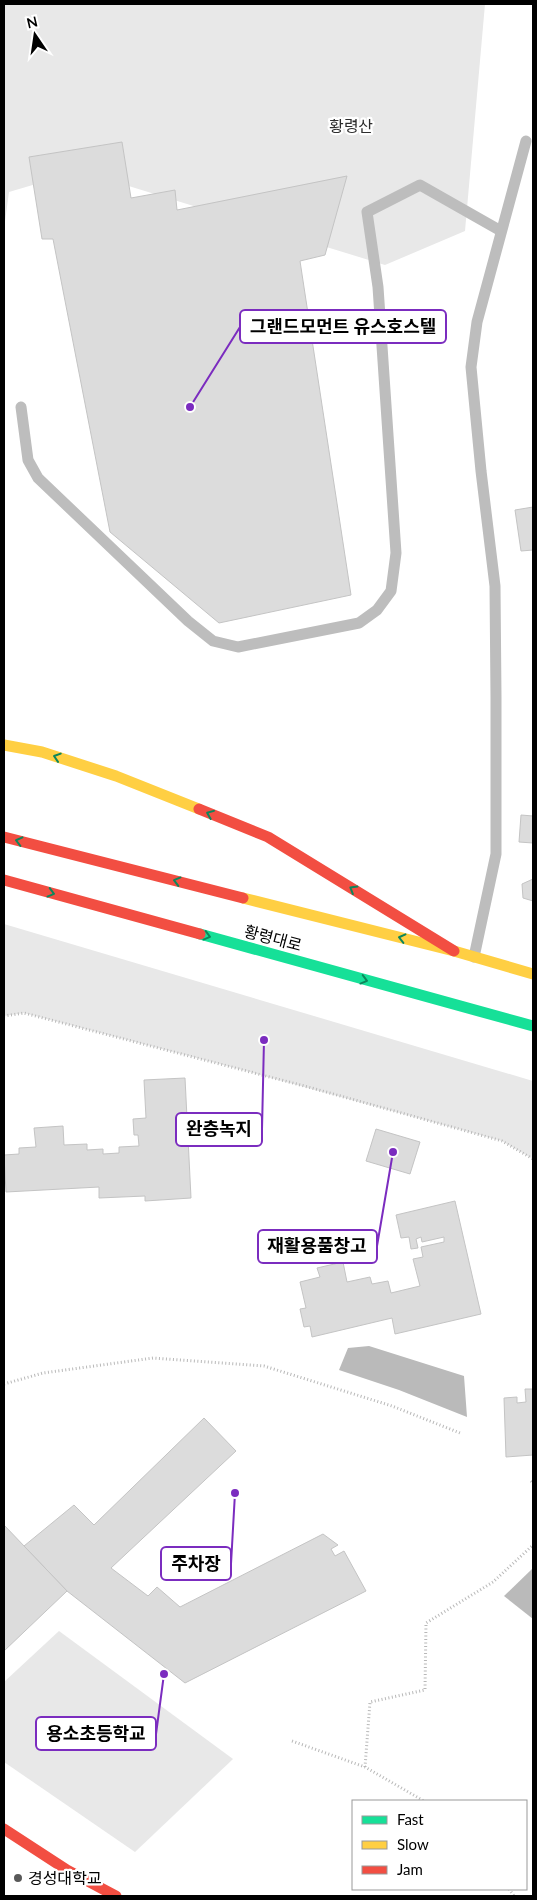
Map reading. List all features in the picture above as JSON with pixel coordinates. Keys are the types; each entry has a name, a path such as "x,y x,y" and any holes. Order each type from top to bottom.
{"main road":[{"path":"4,745 42,752 116,776 268,837 454,951"},
{"name":"황령대로","path":"4,837 454,951 533,974"},
{"name":"황령대로","path":"4,880 533,1026"},
{"path":"4,1829 68,1870 116,1896"}],"lane":[{"path":"474,957 496,854 496,697 495,586 471,367 477,322 526,141"},
{"path":"21,407 28,460 38,478 188,621 213,641 238,647 359,623 377,610 391,591 396,552 378,287 367,212 420,185 501,231"}],"path":[{"path":"4,1016 24,1013 308,1087 502,1141 533,1159"},
{"path":"4,1384 43,1373 152,1358 264,1366 392,1406 460,1433"},
{"path":"365,1767 370,1702 425,1690 426,1623 493,1582 533,1545"},
{"path":"292,1741 365,1767 422,1800"}],"green space":[{"name":"황령산","path":"4,4 485,4 465,231 385,265 80,171 9,192 4,229"},
{"path":"4,924 533,1081 533,1159 502,1141 235,1068 24,1013 4,1016"},
{"path":"59,1631 233,1759 135,1852 4,1762 4,1682"}],"shaded area":[{"path":"369,1346 464,1376 467,1417 399,1390 339,1370 348,1348"},
{"path":"533,1568 533,1619 504,1596"}],"building":[{"path":"122,142 131,198 175,190 177,210 347,176 325,255 300,261 351,595 219,623 110,532 53,239 42,239 29,157"},
{"path":"533,507 533,550 521,551 515,510"},
{"path":"521,815 533,816 533,843 519,842"},
{"path":"533,879 533,901 523,898 522,884"},
{"path":"185,1078 191,1198 145,1201 145,1196 99,1198 99,1187 6,1192 4,1155 19,1154 19,1148 36,1147 34,1128 63,1126 64,1145 87,1144 87,1150 103,1149 103,1154 119,1153 119,1147 139,1146 138,1135 134,1135 133,1119 146,1118 144,1080"},
{"path":"376,1129 420,1142 410,1174 366,1161"},
{"path":"455,1201 481,1314 395,1334 392,1318 312,1337 310,1326 304,1327 300,1309 306,1308 300,1282 320,1277 317,1268 343,1262 347,1282 370,1277 372,1284 388,1281 391,1293 420,1286 413,1259 423,1257 421,1247 444,1242 444,1237 422,1242 421,1237 416,1239 418,1248 411,1249 409,1237 401,1238 396,1215"},
{"path":"525,1389 533,1389 533,1455 506,1457 504,1398 517,1397 517,1403 526,1402"},
{"path":"204,1418 236,1451 111,1568 148,1596 157,1587 180,1607 323,1534 338,1545 331,1549 335,1556 344,1551 366,1591 185,1683 67,1591 24,1546 74,1505 94,1525"},
{"path":"4,1525 67,1591 4,1651"}],"traffic: fast":[{"path":"200,934 533,1026"}],"traffic: slow":[{"path":"4,745 42,752 116,776 199,809"},
{"path":"243,898 454,951 533,974"}],"traffic: jam":[{"path":"199,809 268,837 454,951"},
{"path":"4,837 243,898"},
{"path":"4,880 200,934"},
{"path":"4,1829 67,1870 116,1896"}],"place":[{"name":"그랜드모먼트 유스호스텔","path":"190,407"},
{"name":"완층녹지","path":"264,1040"},
{"name":"재활용품창고","path":"393,1152"},
{"name":"주차장","path":"235,1493"},
{"name":"용소초등학교","path":"164,1674"},
{"name":"경성대학교","path":"18,1878"}]}
